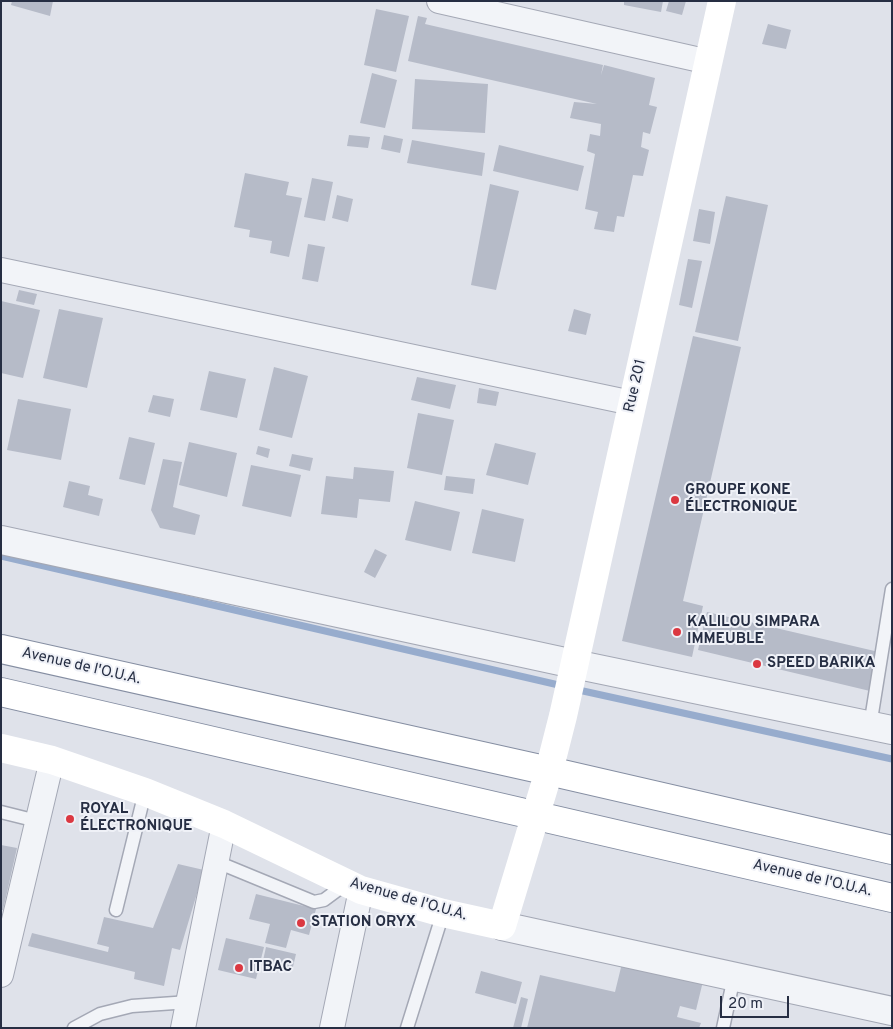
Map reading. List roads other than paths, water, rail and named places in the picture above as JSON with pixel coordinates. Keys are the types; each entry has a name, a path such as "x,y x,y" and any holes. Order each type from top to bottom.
{"main road":[{"name":"Rue 201","path":"502,926 549,771 722,1"},
{"name":"Avenue de l'O.U.A.","path":"1,649 549,771 892,850"},
{"name":"Avenue de l'O.U.A.","path":"1,692 892,898"},
{"name":"Avenue de l'O.U.A.","path":"1,748 52,760 145,792 224,824 354,886 442,913 502,926"}],"street":[{"path":"439,1 709,62"},
{"path":"1,270 632,403"},
{"path":"1,540 574,664 881,728"},
{"path":"1,975 52,760"},
{"path":"183,1028 224,824"},
{"path":"332,1028 354,886"},
{"name":"Avenue de l'O.U.A.","path":"502,926 892,1011"}],"lane":[{"path":"881,728 892,589"},
{"path":"116,910 145,792"},
{"path":"1,812 37,821"},
{"path":"216,862 314,902 324,900 354,886"},
{"path":"407,1028 442,913"},
{"path":"723,1028 734,977"},
{"path":"74,1028 100,1014 132,1006 189,1002"}],"waterway":[{"path":"1,556 563,686"},
{"path":"574,689 892,759"}],"place":[{"name":"GROUPE KONE ÉLECTRONIQUE","path":"675,500"},
{"name":"KALILOU SIMPARA IMMEUBLE","path":"677,632"},
{"name":"SPEED BARIKA","path":"757,664"},
{"name":"ROYAL ÉLECTRONIQUE","path":"70,819"},
{"name":"STATION ORYX","path":"301,923"},
{"name":"ITBAC","path":"239,968"}]}
